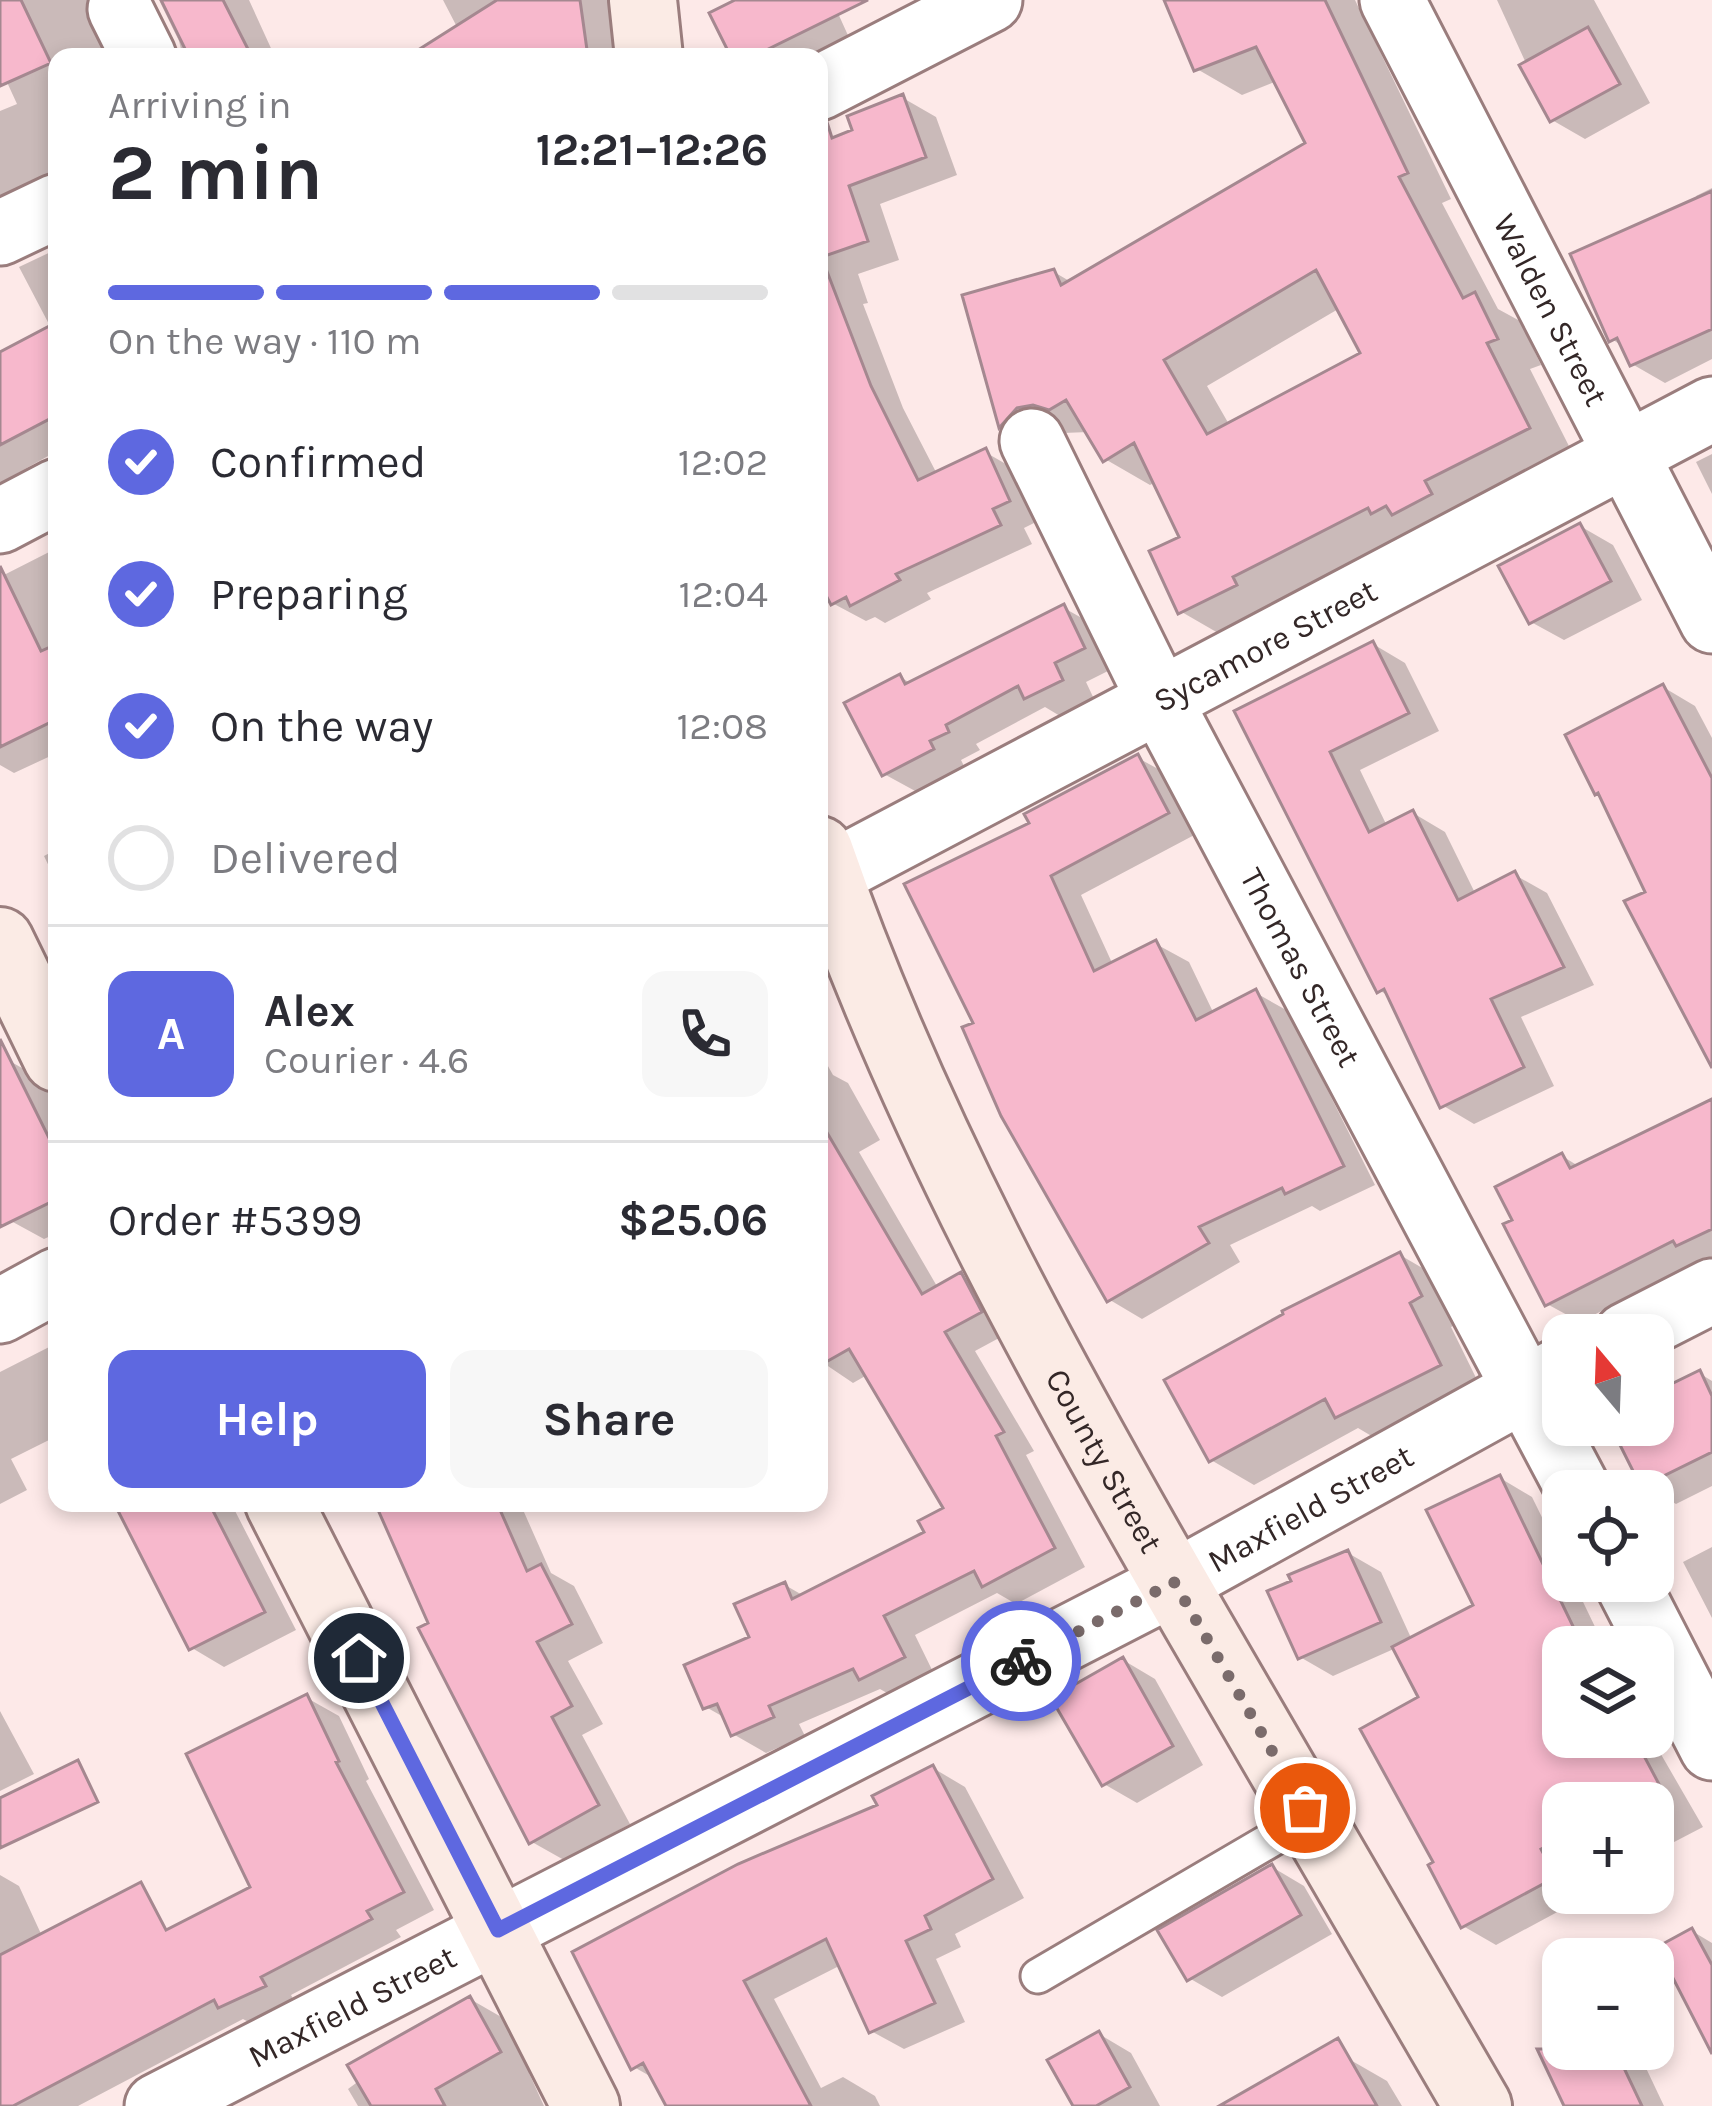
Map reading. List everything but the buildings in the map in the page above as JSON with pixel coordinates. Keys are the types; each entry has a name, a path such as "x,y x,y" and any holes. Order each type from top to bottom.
{"main road":[{"path":"643,0 649,48"},
{"name":"County Street","path":"828,883 932,1131 991,1255 1478,2106"},
{"path":"0,941 48,1040"},
{"path":"284,1512 586,2106"}],"street":[{"path":"828,83 991,0"},
{"name":"Walden Street","path":"1392,0 1712,621"},
{"path":"0,233 48,210"},
{"name":"Sycamore Street","path":"828,866 1159,699 1712,409"},
{"name":"Thomas Street","path":"1032,441 1159,699 1542,1373"},
{"path":"0,521 48,495"},
{"path":"0,1311 48,1285"},
{"path":"1667,1314 1712,1291"},
{"name":"Maxfield Street","path":"158,2106 1174,1582 1542,1378"},
{"path":"1637,1602 1712,1748"}],"lane":[{"path":"1038,1976 1310,1817"}],"way so far":[{"path":"1021,1661 1174,1582 1305,1808"}],"route":[{"path":"359,1658 498,1930 1021,1661"}]}
